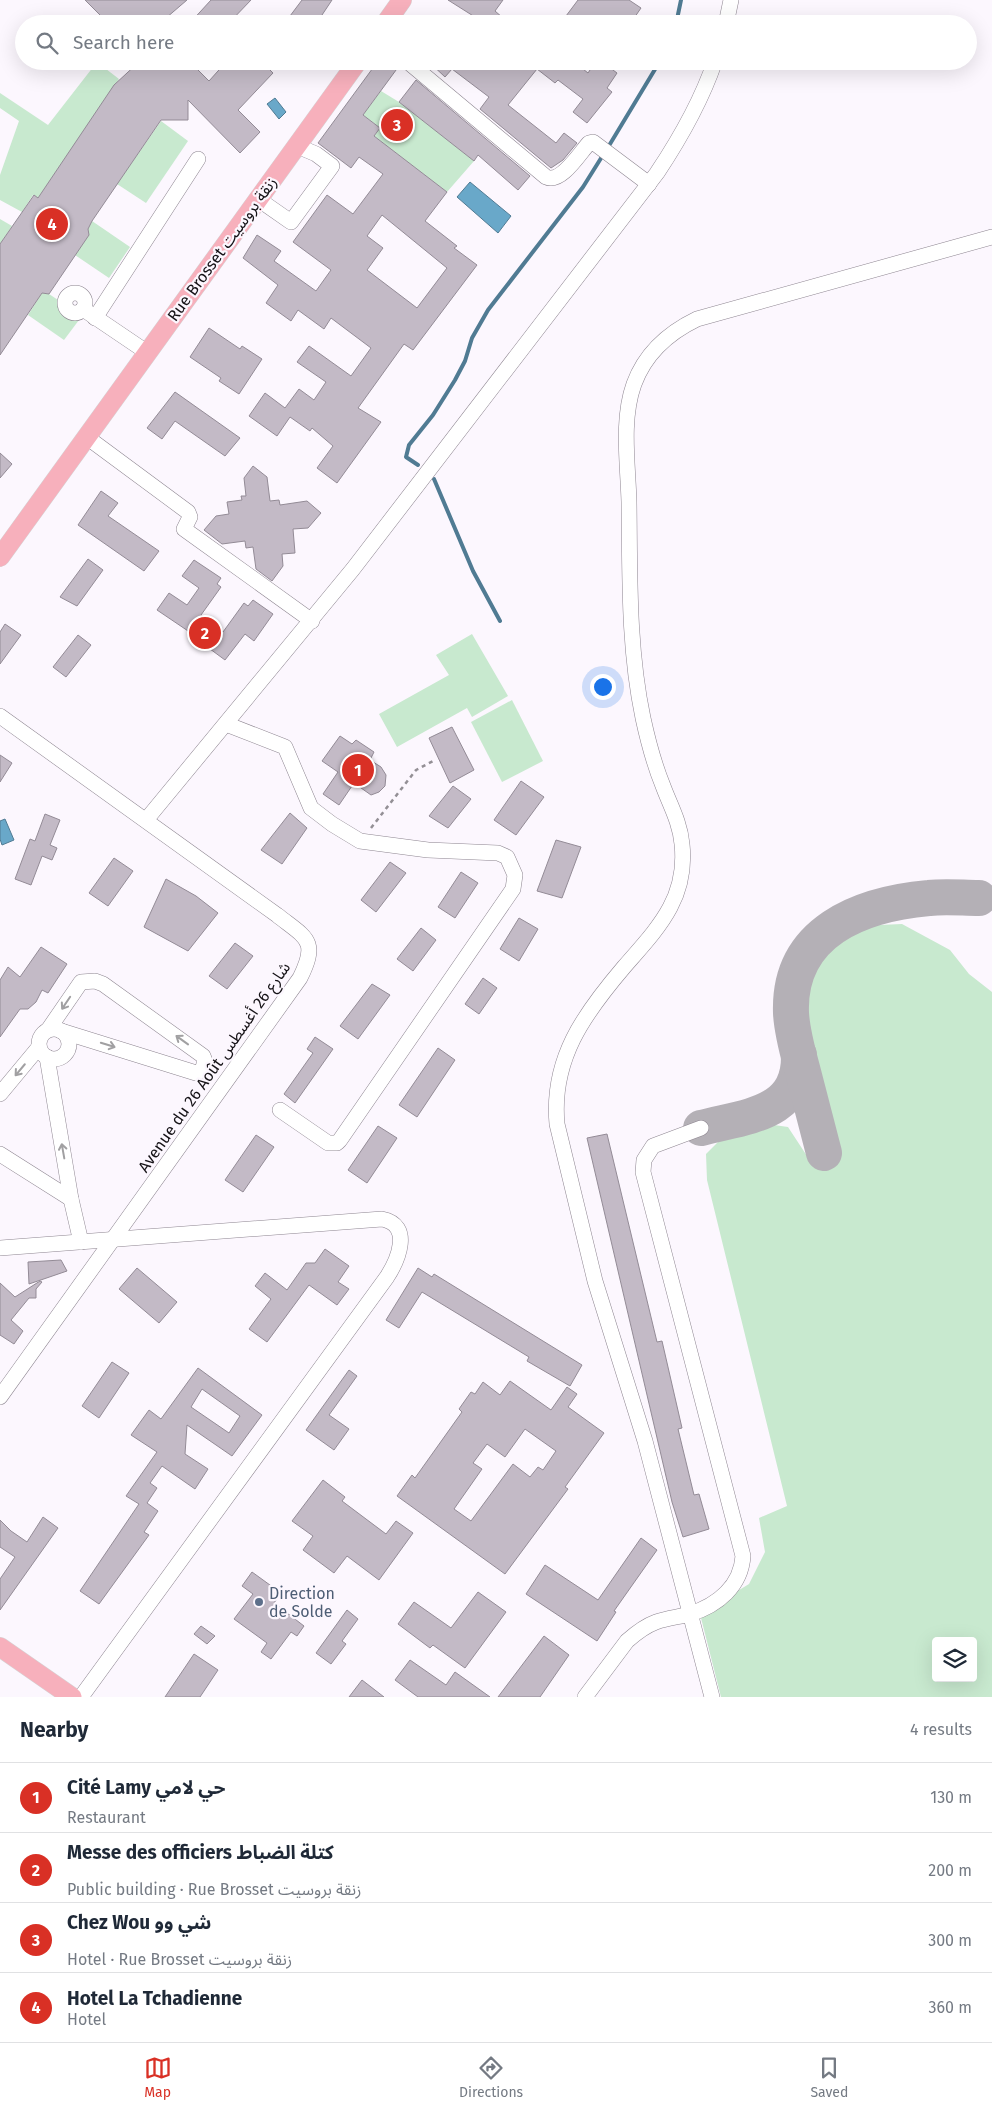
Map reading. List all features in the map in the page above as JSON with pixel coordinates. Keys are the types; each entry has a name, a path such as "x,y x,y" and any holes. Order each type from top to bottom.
{"main road":[{"path":"391,15 402,0"},
{"name":"Rue Brosset زنقة بروسيت","path":"0,557 7,536 88,438 352,70"},
{"path":"0,1647 72,1697"}],"street":[{"path":"728,15 731,0"},
{"path":"418,70 546,177 553,179 560,176 591,142 595,142 649,184"},
{"path":"146,820 312,621 649,184 683,134 706,88 712,70"},
{"path":"258,199 291,222 332,166 316,154 297,146"},
{"path":"96,318 198,159"},
{"path":"712,1697 645,1441 595,1281 556,1110 558,1080 574,1036 610,985 662,922 676,894 683,863 679,826 663,788 649,742 635,667 628,491 627,420 631,394 640,370 654,349 674,332 697,320 992,237"},
{"path":"83,309 148,353"},
{"path":"88,438 189,513 184,529 312,621"},
{"name":"Avenue du 26 Août شارع 26 أغسطس","path":"0,716 277,915 304,936 310,949 308,962 300,978 0,1397"},
{"path":"226,724 285,747 311,808 332,824 360,841 428,850 503,854 511,862 515,883 513,889 337,1143 328,1143 280,1110"},
{"path":"55,1031 81,982 96,981 103,984 203,1056 204,1066 202,1071 196,1073 55,1031 43,1034 43,1052 81,1242"},
{"path":"43,1052 60,1058 68,1048 66,1035 55,1031"},
{"path":"0,1094 43,1052"},
{"path":"585,1697 627,1641 642,1629 656,1622 691,1614 713,1603 732,1588 739,1578 742,1567 743,1556 643,1172 644,1160 653,1146 701,1128"},
{"path":"0,1154 71,1199"},
{"path":"0,1248 382,1219 389,1221 398,1230 401,1239 396,1264 387,1278 81,1697"}],"path":[{"path":"360,841 416,770 435,760"}],"green space":[{"path":"91,70 107,70 119,79 38,198 33,195 22,212 0,200 0,175 19,121 0,108 0,93 48,125"},
{"path":"381,91 399,102 474,161 447,192 374,136 380,128 363,115"},
{"path":"161,121 188,141 146,203 117,184"},
{"path":"0,219 12,226 0,244"},
{"path":"92,221 130,247 109,278 75,255 89,235 88,229"},
{"path":"42,293 49,294 82,316 64,340 28,315"},
{"path":"472,634 508,696 472,717 467,708 397,747 379,714 449,675 436,655"},
{"path":"512,700 543,761 502,782 471,722"},
{"path":"902,924 950,950 969,974 992,992 992,1697 721,1697 700,1614 749,1584 765,1552 759,1518 787,1506 707,1180 706,1154 726,1134 760,1123 788,1127 807,1156 837,1151 809,1041 806,993 819,954 857,926"}],"water":[{"path":"275,98 286,112 279,119 267,104"},
{"path":"470,182 511,216 498,233 457,197"},
{"path":"5,819 14,840 2,845 0,821"}],"building":[{"path":"85,0 187,0 170,15 100,15"},
{"path":"211,0 251,0 237,15 197,15"},
{"path":"302,0 332,0 322,15 291,15"},
{"path":"448,0 503,0 495,11 500,15 472,15"},
{"path":"578,0 629,0 641,8 636,15 567,15"},
{"path":"130,70 198,70 209,81 219,70 270,70 273,73 238,110 260,132 240,153 188,100 188,120 161,120 92,221 88,229 89,235 49,294 42,293 0,355 0,244 34,195 38,198 114,85"},
{"path":"371,70 396,70 363,115 380,128 374,136 447,192 425,221 457,246 454,248 477,265 413,350 404,344 358,408 381,422 337,483 317,468 333,446 312,428 310,431 290,417 277,436 249,416 265,393 285,408 299,389 314,400 326,382 297,362 309,346 351,376 371,348 331,318 324,329 298,310 291,321 266,303 278,285 243,258 257,235 281,251 274,261 316,291 331,270 293,242 327,195 353,214 383,174 359,157 351,168 318,143","holes":["382,215 447,268 417,308 367,270 383,248 367,236"]},
{"path":"438,70 451,70 445,77"},
{"path":"453,70 536,70 508,105 556,143 564,133 577,143 563,160 551,168 480,109 489,97"},
{"path":"538,70 584,70 588,73 590,70 613,70 617,73 607,88 612,92 587,123 573,112 583,99 558,80 555,83"},
{"path":"416,80 530,176 518,190 478,155 474,161 399,102"},
{"path":"209,328 240,349 242,346 262,359 239,394 219,381 221,378 190,357"},
{"path":"175,392 240,438 225,456 175,421 162,439 147,428"},
{"path":"0,453 12,464 0,478"},
{"path":"253,466 267,477 270,501 279,500 280,505 307,501 321,513 308,528 293,529 295,553 282,554 283,566 272,581 256,569 253,547 246,548 245,541 222,544 204,530 216,516 229,514 227,502 242,500 241,496 246,496 244,478"},
{"path":"101,491 118,503 108,516 159,551 144,571 78,525"},
{"path":"88,559 103,570 77,606 60,597"},
{"path":"194,560 221,578 217,584 221,587 201,615 223,632 244,603 248,606 253,600 273,614 254,641 245,634 225,660 206,646 196,644 194,635 157,610 169,593 187,605 199,588 182,576"},
{"path":"5,624 21,635 0,664 0,632"},
{"path":"78,635 91,645 66,677 53,667"},
{"path":"452,727 474,770 450,783 429,738"},
{"path":"340,736 352,744 356,740 374,752 370,760 381,767 386,775 385,786 379,792 371,795 354,783 339,805 323,794 338,772 322,761"},
{"path":"0,755 12,763 0,782"},
{"path":"521,781 544,797 516,835 494,820"},
{"path":"453,786 471,799 448,828 429,816"},
{"path":"290,813 307,828 282,864 261,850"},
{"path":"45,814 60,820 50,845 57,848 52,860 42,856 31,885 15,879 30,839 35,841"},
{"path":"556,840 581,847 562,898 537,891"},
{"path":"114,858 133,871 108,906 89,893"},
{"path":"390,862 406,873 376,912 361,900"},
{"path":"461,872 478,883 455,918 438,907"},
{"path":"166,879 196,896 218,913 188,951 144,927"},
{"path":"519,918 538,929 519,961 500,949"},
{"path":"421,928 436,940 413,971 397,959"},
{"path":"235,943 253,956 227,989 209,976"},
{"path":"41,947 67,964 48,993 42,990 36,1002 28,1009 20,1009 0,1037 0,980 8,967 20,977"},
{"path":"483,978 497,988 479,1014 465,1004"},
{"path":"372,984 390,995 358,1039 340,1026"},
{"path":"315,1037 333,1049 295,1103 284,1094 313,1053 307,1049"},
{"path":"438,1048 455,1060 417,1117 399,1105"},
{"path":"378,1126 397,1138 367,1183 348,1170"},
{"path":"607,1134 657,1342 662,1341 682,1428 678,1429 694,1495 699,1494 709,1529 683,1537 672,1502 587,1138"},
{"path":"256,1135 274,1147 243,1192 225,1180"},
{"path":"325,1249 349,1266 338,1282 349,1289 337,1305 309,1285 267,1342 249,1329 271,1299 255,1286 265,1273 287,1290 306,1263 315,1263"},
{"path":"61,1260 67,1271 29,1284 28,1262"},
{"path":"137,1268 177,1302 159,1323 119,1289"},
{"path":"418,1268 432,1277 434,1274 582,1365 570,1386 527,1361 529,1357 422,1292 399,1328 386,1320"},
{"path":"40,1281 42,1282 36,1289 36,1298 29,1298 11,1320 23,1331 14,1344 0,1335 0,1283 15,1297"},
{"path":"112,1362 129,1373 99,1418 82,1406"},
{"path":"198,1368 262,1415 232,1456 187,1425 185,1454 208,1469 195,1489 162,1466 150,1483 157,1488 147,1503 158,1511 144,1532 149,1535 99,1604 80,1591 139,1504 126,1496 157,1452 131,1435 149,1410 161,1419","holes":["202,1389 240,1416 229,1433 191,1407"]},
{"path":"349,1370 357,1376 329,1415 349,1429 334,1450 306,1430"},
{"path":"510,1381 551,1410 567,1387 577,1394 568,1407 604,1433 565,1487 568,1489 505,1574 397,1496 412,1475 415,1478 462,1412 459,1409 471,1392 475,1394 483,1382 500,1395","holes":["525,1429 556,1451 543,1470 538,1467 530,1477 513,1464 471,1521 454,1509 482,1469 473,1463 487,1444 505,1457"]},
{"path":"323,1480 345,1497 342,1501 386,1534 396,1521 413,1533 379,1580 347,1556 334,1573 303,1550 313,1536 292,1521"},
{"path":"43,1517 58,1528 0,1610 0,1579 15,1557 0,1547 0,1520 11,1531 27,1542"},
{"path":"641,1538 657,1550 614,1611 616,1612 597,1641 526,1594 545,1565 598,1600"},
{"path":"252,1572 281,1593 274,1603 304,1626 297,1636 291,1632 271,1659 261,1652 267,1643 234,1619 253,1594 242,1586"},
{"path":"478,1592 506,1612 465,1668 433,1645 430,1648 398,1624 414,1602 451,1628"},
{"path":"347,1610 358,1619 342,1641 346,1644 331,1664 316,1653"},
{"path":"201,1626 215,1636 207,1644 194,1634"},
{"path":"544,1636 569,1655 540,1697 498,1697"},
{"path":"194,1654 218,1670 200,1697 165,1697"},
{"path":"410,1660 446,1685 455,1672 490,1697 418,1697 395,1680"},
{"path":"362,1680 384,1697 349,1697"}],"waterway":[{"path":"678,15 681,0"},
{"path":"607,149 655,70"},
{"path":"418,465 406,457 409,445 433,415 455,380 465,361 472,338 488,310 583,187 603,155"},
{"path":"434,479 473,571 500,621"}],"taxiway":[{"path":"824,1153 797,1050 791,1013 793,985 802,961 815,942 833,927 855,915 903,901 935,897 979,898"},
{"path":"701,1128 767,1110 780,1101 790,1090 797,1075 799,1055"}],"place":[{"name":"Chez Wou شي وو","path":"397,125"},
{"name":"Hotel La Tchadienne","path":"52,224"},
{"name":"Messe des officiers كتلة الضباط","path":"205,633"},
{"name":"Cité Lamy حي لامي","path":"358,770"},
{"name":"Direction de Solde","path":"259,1602"}]}
